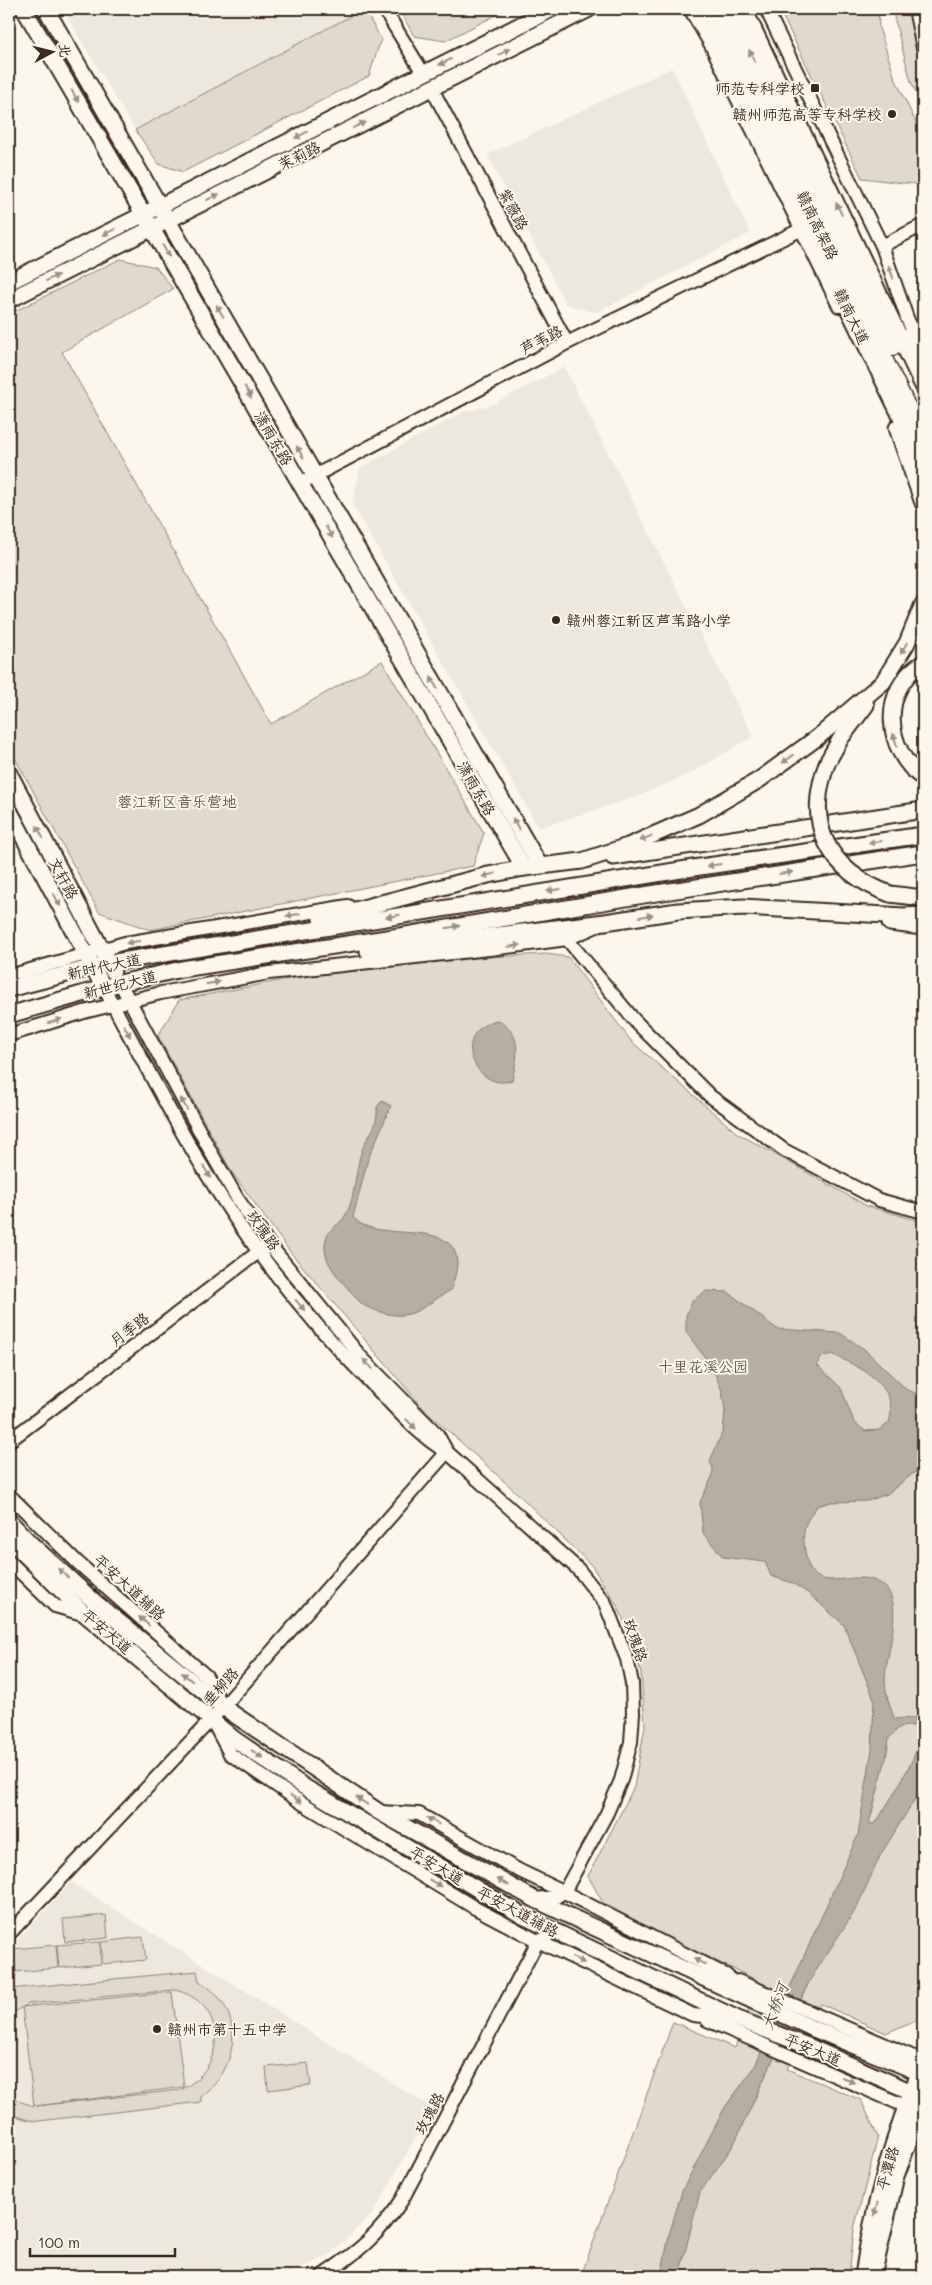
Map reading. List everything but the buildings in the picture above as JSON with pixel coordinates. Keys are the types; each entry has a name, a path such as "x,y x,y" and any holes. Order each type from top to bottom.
{"highway":[{"name":"赣南高架路","path":"713,9 923,441"},
{"name":"赣南高架路","path":"729,9 923,416"}],"main road":[{"name":"潇雨东路","path":"24,9 148,221 540,866"},
{"name":"潇雨东路","path":"46,9 164,213 307,480 524,868"},
{"name":"茉莉路","path":"164,213 423,73 552,9"},
{"name":"茉莉路","path":"9,282 148,221 432,89 590,9"},
{"name":"赣南大道","path":"702,9 923,462"},
{"path":"744,9 923,386"},
{"name":"茉莉路","path":"9,300 148,221"},
{"path":"860,253 923,360"},
{"path":"875,365 923,503"},
{"path":"923,604 907,643 883,682 841,738 828,761 818,793 819,814 823,833 833,854 848,872 867,886 890,894 923,898"},
{"path":"923,663 907,676 897,692 892,708 892,725 895,743 903,759 923,778"},
{"path":"582,861 660,832 729,799 760,780 818,737 883,682"},
{"name":"文轩路","path":"9,773 120,983"},
{"name":"文轩路","path":"9,810 104,988"},
{"path":"230,943 410,895 524,868 923,810"},
{"path":"230,943 693,868 923,835"},
{"path":"232,961 400,936 650,894 923,853"},
{"path":"605,922 650,894"},
{"path":"232,961 281,959 563,933 605,922 678,911 743,906 904,916 923,915"},
{"path":"825,912 923,927"},
{"name":"新时代大道","path":"9,989 106,956 230,943"},
{"name":"新世纪大道","path":"9,1015 120,983 182,969 232,961"},
{"name":"平安大道","path":"9,1520 91,1609 223,1707 380,1812 534,1899 578,1920 922,2068"},
{"name":"平安大道","path":"9,1539 91,1609 234,1739 306,1788 524,1916 735,2025 810,2047 918,2104"},
{"name":"平潭路","path":"873,2276 896,2176 918,2104 922,2068"},
{"name":"平潭路","path":"862,2276 882,2183 918,2104"}],"street":[{"path":"384,9 423,73"},
{"path":"690,9 710,45 923,477"},
{"path":"766,9 882,246 923,354"},
{"path":"915,9 923,48"},
{"name":"紫薇路","path":"432,89 567,343"},
{"path":"882,246 923,225"},
{"name":"芦苇路","path":"307,480 567,343 800,230"},
{"path":"915,336 923,350"},
{"path":"106,956 125,943 410,895"},
{"path":"9,1035 161,993 269,974 507,947 563,933 635,1022 710,1096 784,1150 879,1200 923,1212"},
{"path":"9,976 90,960"},
{"name":"玫瑰路","path":"120,983 184,1104 237,1198 269,1244 362,1357 436,1434 447,1452"},
{"name":"玫瑰路","path":"104,988 175,1118 226,1204 258,1252 297,1300 354,1366 429,1442 447,1452 578,1569 604,1603 627,1659 632,1683 634,1713 631,1742 624,1768 606,1813 564,1892"},
{"name":"月季路","path":"9,1441 269,1244"},
{"name":"垂柳路","path":"9,1934 212,1720 447,1452"},
{"name":"平安大道辅路","path":"9,1495 77,1562 206,1676 223,1707"},
{"path":"9,1561 55,1606 91,1609 77,1562"},
{"name":"平安大道辅路","path":"212,1720 230,1754 302,1803 476,1908 538,1941 692,2015 735,2025"},
{"path":"380,1812 419,1814 520,1872 564,1892 726,1975 756,1996"},
{"path":"347,1830 379,1831"},
{"path":"534,1899 556,1897 564,1892"},
{"path":"564,1892 571,1911 578,1920"},
{"path":"524,1916 538,1941 549,1937 569,1939"},
{"name":"玫瑰路","path":"322,2276 364,2246 386,2225 402,2200 538,1941"},
{"name":"平安大道","path":"735,2025 803,2060 918,2104"}],"shaded area":[{"path":"62,9 364,9 135,130"},
{"path":"672,68 750,233 595,313 566,304 487,155"},
{"name":"赣州蓉江新区芦苇路小学","path":"564,367 753,736 692,773 636,797 539,828 352,504 360,468 463,412 491,405"},
{"path":"497,1020 511,1031 515,1038 517,1054 512,1080 500,1082 489,1078 479,1071 473,1060 471,1048 473,1037 482,1027"},
{"path":"382,1101 391,1106 368,1159 353,1217 364,1225 379,1230 430,1235 444,1240 453,1248 457,1263 451,1290 416,1312 398,1315 388,1314 362,1304 334,1272 326,1254 325,1245 331,1230 343,1219 349,1209 360,1157 375,1126 377,1107"},
{"path":"706,1291 728,1292 777,1329 840,1333 864,1349 907,1390 923,1396 923,1466 887,1494 867,1501 831,1502 817,1506 807,1522 804,1537 809,1567 816,1576 837,1580 861,1578 873,1580 884,1586 890,1594 894,1617 885,1678 887,1694 895,1719 913,1718 923,1713 923,1786 881,1854 856,1909 810,1980 733,2146 700,2192 679,2276 661,2276 669,2235 682,2191 725,2107 754,2068 858,1835 872,1749 874,1699 844,1625 808,1593 792,1583 771,1576 765,1562 723,1557 703,1533 700,1502 712,1477 713,1469 710,1461 723,1431 725,1411 722,1391 712,1367 686,1332 686,1315 692,1301","holes":["832,1354 865,1372 883,1388 889,1398 891,1409 889,1423 879,1430 865,1431 854,1422 841,1388 817,1365 821,1357","920,1725 917,1747 905,1774 876,1823 869,1824 886,1758 889,1738 900,1727"]},
{"name":"赣州市第十五中学","path":"71,1882 432,2108 373,2214 328,2256 282,2276 9,2276 9,1949"}],"green space":[{"path":"364,9 381,39 369,76 183,172 159,164 135,130"},
{"path":"399,9 508,9 445,41 414,36"},
{"name":"赣州师范高等专科学校","path":"779,9 878,9 879,28 895,78 923,138 923,183 903,183 862,178"},
{"path":"892,9 923,9 923,107 911,82"},
{"name":"蓉江新区音乐营地","path":"120,259 156,267 173,289 62,352 271,724 382,661 484,833 473,866 150,930 99,912 9,747 9,314"},
{"name":"十里花溪公园","path":"546,954 568,957 631,1041 737,1133 867,1206 923,1222 923,2017 886,2033 821,2004 787,2069 861,2100 878,2137 854,2229 849,2276 581,2276 673,2022 735,2048 759,1981 607,1910 588,1876 634,1787 645,1726 641,1673 633,1642 618,1607 592,1566 517,1493 423,1408 291,1253 231,1171 158,1036 179,1000 367,964"},
{"path":"106,1915 108,1938 65,1942 63,1919"},
{"path":"143,1937 146,1960 103,1964 101,1942"},
{"path":"100,1942 101,1964 59,1968 57,1945"},
{"path":"56,1945 58,1968 16,1972 13,1949"},
{"path":"197,1971 199,1981 214,1993 225,2006 231,2022 233,2038 224,2070 214,2085 201,2097 201,2102 39,2121 28,2120 9,2114 9,2094 21,2102 34,2106 22,2007 9,2015 9,1989","holes":["174,1990 192,1997 204,2007 212,2021 215,2036 213,2052 207,2067 196,2080 180,2090 36,2106 184,2087 172,1992 23,2007 28,2004"]},
{"path":"308,2063 311,2085 268,2090 266,2067"}],"place":[{"name":"师范专科学校","path":"815,88"},
{"name":"赣州师范高等专科学校","path":"892,114"},
{"name":"赣州蓉江新区芦苇路小学","path":"556,620"},
{"name":"赣州市第十五中学","path":"157,2029"}],"water label":[{"name":"大桥河","path":"774,2006"}]}
